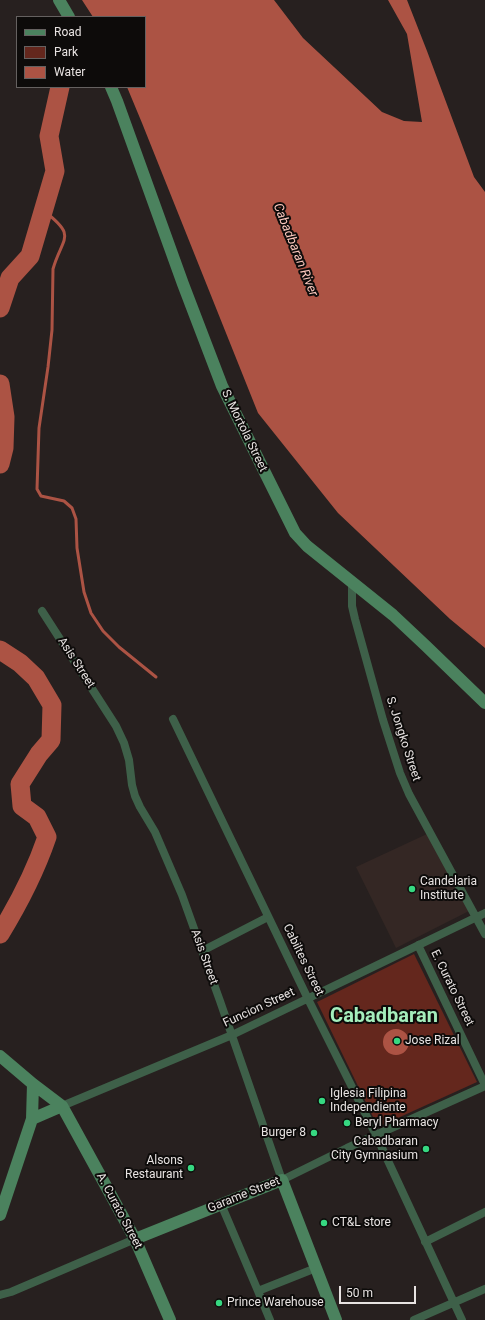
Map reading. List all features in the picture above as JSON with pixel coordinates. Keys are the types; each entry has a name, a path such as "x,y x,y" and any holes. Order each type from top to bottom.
{"street":[{"path":"59,0 68,16"},
{"name":"S. Mortola Street","path":"110,88 117,101 182,284 222,386 295,533 307,546 393,615 485,703"},
{"name":"S. Jongko Street","path":"352,582 352,606 355,620 383,720 400,773 409,794 485,934"},
{"name":"Asis Street","path":"42,611 116,726 124,743 129,760 131,780 135,796 154,832 182,895 282,1180 336,1320"},
{"name":"Cabiltes Street","path":"173,719 308,999 376,1135 462,1320"},
{"name":"Funcion Street","path":"62,1106 232,1035 485,914"},
{"path":"202,951 268,917"},
{"name":"E. Curato Street","path":"418,945 485,1086"},
{"path":"0,1056 62,1106 32,1119"},
{"path":"0,1215 32,1119 33,1084"},
{"name":"Garame Street","path":"0,1295 11,1292 135,1239 282,1180 376,1135 485,1086"},
{"name":"A. Curato Street","path":"62,1106 135,1239 170,1320"},
{"path":"222,1204 270,1320"},
{"path":"425,1242 485,1212"},
{"path":"258,1292 316,1268"},
{"path":"414,1320 485,1289"}],"shaded area":[{"name":"Candelaria Institute","path":"427,834 469,911 396,948 356,867"}],"green space":[{"path":"414,954 477,1082 378,1127 317,1002"}],"water":[{"name":"Cabadbaran River","path":"82,0 274,0 303,38 382,112 404,121 422,122 407,34 388,0 407,0 474,177 485,192 485,648 450,619 338,513 258,413 127,88 146,88 146,16 92,16"},
{"path":"396,1029 405,1033 409,1042 405,1051 396,1055 387,1051 383,1042 387,1033"}],"waterway":[{"path":"0,308 10,278 30,256 55,171 49,136 60,88"},
{"path":"44,211 61,227 65,238 53,269 52,330 39,428 37,489 41,496 64,501 72,508 76,519 77,548 84,592 91,613 103,631 119,647 156,677"},
{"path":"0,384 5,417 4,448 0,464"},
{"path":"0,650 20,663 36,678 52,705 51,740 39,754 20,784 22,806 37,817 47,837 26,887 0,934"}],"place":[{"name":"Candelaria Institute","path":"412,889"},
{"name":"Jose Rizal","path":"397,1041"},
{"name":"Iglesia Filipina Independiente","path":"322,1101"},
{"name":"Beryl Pharmacy","path":"347,1123"},
{"name":"Burger 8","path":"314,1133"},
{"name":"Cabadbaran City Gymnasium","path":"426,1149"},
{"name":"Alsons Restaurant","path":"191,1168"},
{"name":"CT&L store","path":"324,1223"},
{"name":"Prince Warehouse","path":"219,1303"}],"district":[{"name":"Cabadbaran","path":"384,1017"}]}
